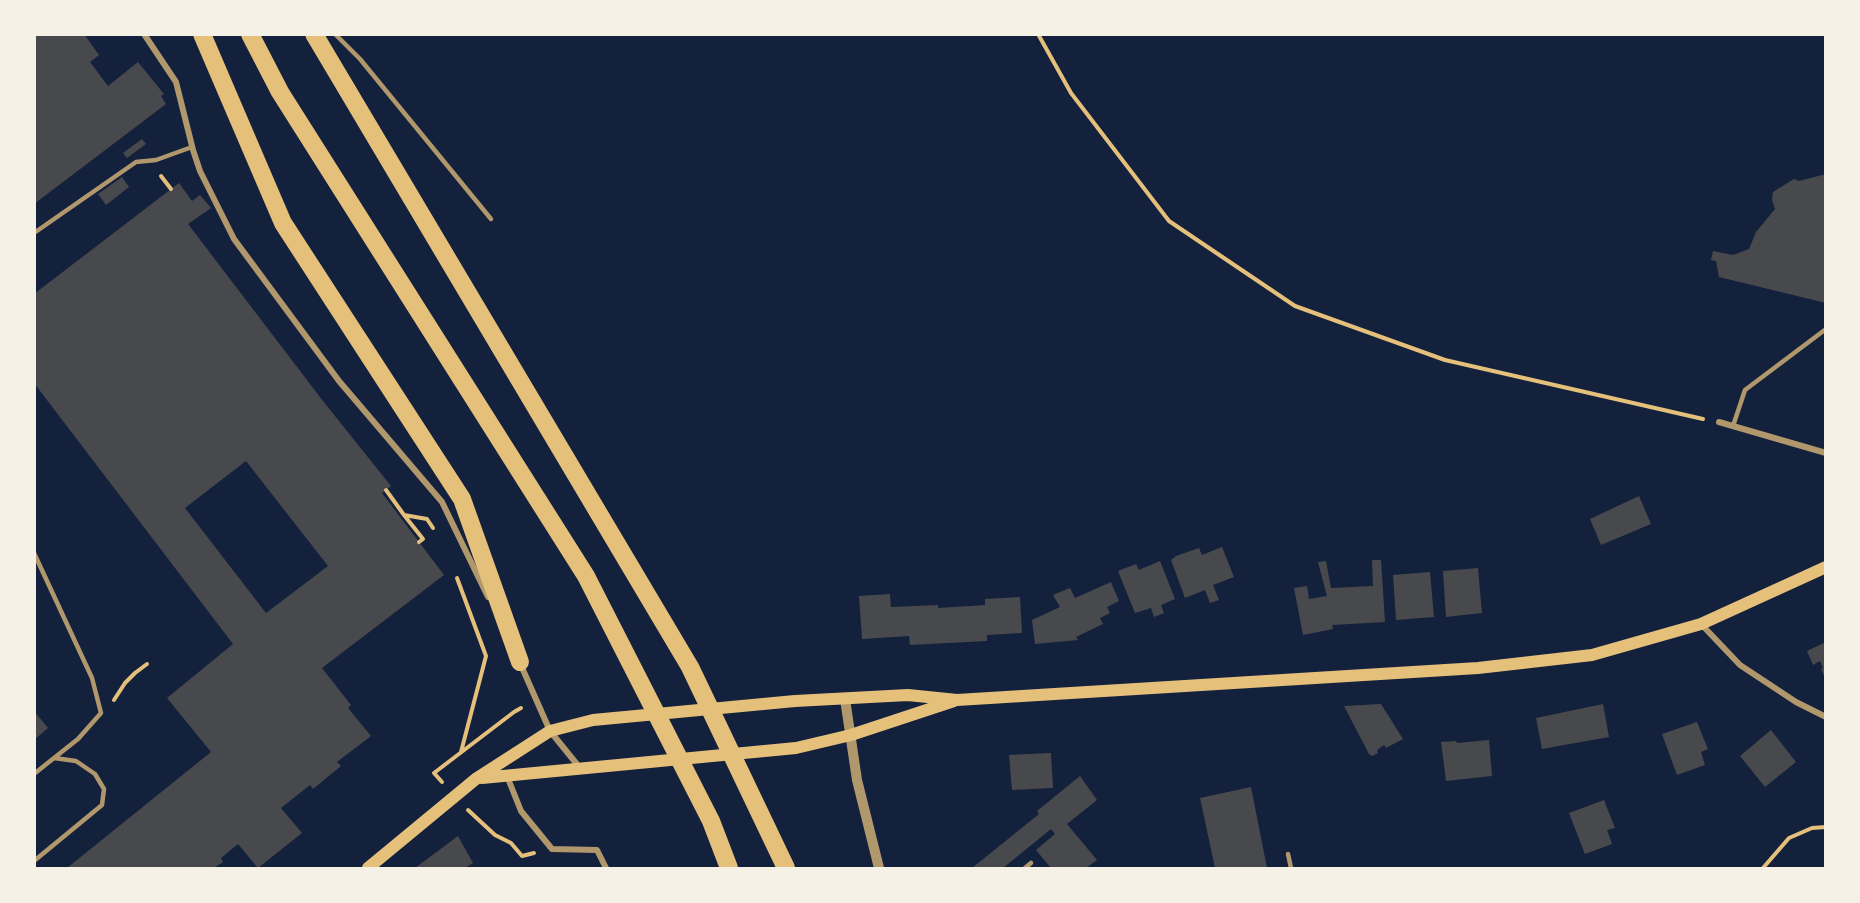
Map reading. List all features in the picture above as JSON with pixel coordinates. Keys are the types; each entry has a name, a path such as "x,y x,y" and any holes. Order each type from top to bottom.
{"highway":[{"path":"202,34 283,223 462,499 520,662"},
{"path":"250,34 280,92 586,576 711,821 729,868"},
{"path":"314,34 690,667 786,868"}],"main road":[{"path":"368,868 477,778 550,731 593,720 795,701 908,695 957,700 1492,667 1592,655 1701,624 1826,567"},
{"path":"477,778 796,748 851,735 957,700"}],"street":[{"path":"144,34 176,82 200,171 234,239 339,381 442,502 520,662 550,731 580,768"},
{"path":"1719,422 1826,453"},
{"path":"1701,624 1740,665 1796,702 1826,717"},
{"path":"845,699 857,780 879,868"},
{"path":"507,775 521,811 552,849 597,850 606,868"}],"lane":[{"path":"335,34 360,59 491,219"},
{"path":"34,233 136,162 156,160 192,147"},
{"path":"1733,426 1746,390 1826,329"},
{"path":"34,553 92,678 101,713 78,739 34,774"},
{"path":"34,861 102,805 104,789 95,774 76,761 54,758"},
{"path":"1288,854 1292,868"},
{"path":"1025,868 1031,863"}],"path":[{"path":"1038,34 1071,93 1169,221 1295,306 1445,360 1719,422"},
{"path":"161,176 171,189"},
{"path":"386,490 423,539 419,542"},
{"path":"404,515 427,519 433,529"},
{"path":"453,568 486,656 461,752"},
{"path":"118,696 130,678 147,664"},
{"path":"536,701 514,712 434,773 454,797 495,835 511,843 522,856 552,849"},
{"path":"1763,868 1789,838 1812,828 1826,827"}],"building":[{"path":"34,34 84,34 99,55 90,62 108,86 138,62 164,94 161,96 166,104 34,204"},
{"path":"142,139 146,144 127,158 123,153"},
{"path":"1826,174 1826,303 1719,277 1716,261 1711,260 1713,251 1733,255 1749,249 1756,232 1775,209 1772,200 1773,192 1794,179 1799,181"},
{"path":"122,177 129,187 106,205 98,194"},
{"path":"179,183 192,201 200,195 211,208 188,224 391,486 382,493 444,575 322,668 351,705 348,708 371,736 337,762 341,766 313,789 310,785 281,808 302,833 258,868 238,844 221,858 223,862 214,868 67,868 211,752 167,698 233,644 34,383 34,294","holes":["246,461 328,566 266,613 185,508"]},
{"path":"1639,496 1651,524 1601,545 1590,519"},
{"path":"1222,547 1234,577 1213,585 1219,600 1210,603 1205,590 1185,598 1171,560 1199,548 1202,555"},
{"path":"1372,560 1381,560 1385,622 1332,625 1333,629 1303,635 1294,588 1307,586 1309,599 1327,596 1318,562 1326,561 1331,588 1373,586"},
{"path":"1160,561 1175,599 1161,605 1164,613 1154,617 1151,608 1135,613 1118,571 1136,564 1139,570"},
{"path":"1478,568 1482,613 1446,617 1443,571"},
{"path":"1430,572 1434,617 1396,620 1393,575"},
{"path":"1111,582 1119,601 1107,607 1110,613 1100,618 1103,624 1076,637 1078,640 1035,644 1032,620 1060,607 1053,595 1070,588 1075,598"},
{"path":"890,594 891,607 938,605 938,608 985,605 985,599 1020,597 1022,633 987,635 987,641 910,645 909,636 862,639 859,596"},
{"path":"1826,642 1826,680 1820,661 1813,665 1807,651"},
{"path":"1381,704 1403,739 1386,748 1384,745 1377,750 1378,753 1372,756 1344,706"},
{"path":"1603,704 1609,737 1542,749 1536,718"},
{"path":"34,711 48,728 34,740"},
{"path":"1697,722 1708,749 1701,752 1705,765 1677,775 1662,734"},
{"path":"1771,730 1796,762 1765,787 1740,756"},
{"path":"1489,740 1492,776 1446,781 1441,742"},
{"path":"1051,753 1053,788 1012,790 1009,755"},
{"path":"1080,776 1097,800 1067,824 1097,860 1086,868 1051,868 1036,850 1055,834 1051,829 1003,868 972,868 1039,814 1037,811"},
{"path":"1251,787 1267,868 1215,868 1200,798"},
{"path":"1604,800 1615,828 1607,830 1612,844 1585,854 1569,813"},
{"path":"458,836 473,863 465,868 415,868"}]}
